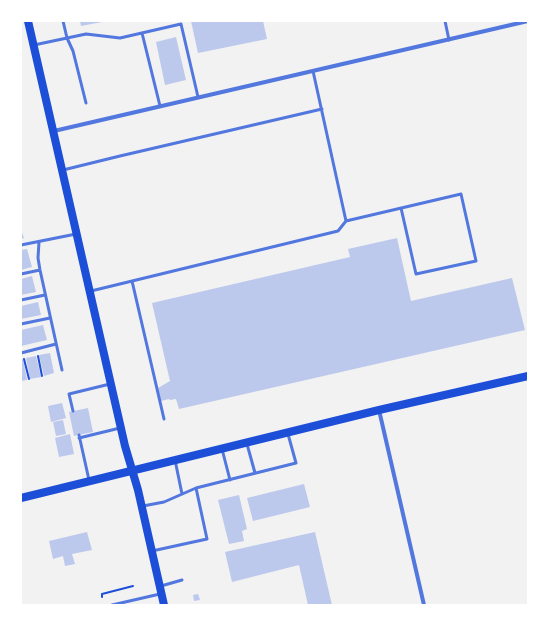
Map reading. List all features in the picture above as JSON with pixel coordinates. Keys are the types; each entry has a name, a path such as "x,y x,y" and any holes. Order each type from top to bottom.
{"main road":[{"path":"28,21 121,428 142,507 164,605"},
{"path":"21,498 379,410 528,378"}],"street":[{"path":"54,131 528,21"},
{"path":"379,410 424,605"}],"lane":[{"path":"63,21 86,103"},
{"path":"445,21 449,40"},
{"path":"34,45 86,34 120,38 180,24 198,97"},
{"path":"142,33 160,106"},
{"path":"313,71 346,221"},
{"path":"63,170 322,109"},
{"path":"90,291 338,232 346,221 401,208 461,194 476,261 416,274 401,208"},
{"path":"21,246 77,233"},
{"path":"39,242 38,258 40,270 62,370"},
{"path":"21,274 40,270"},
{"path":"132,281 164,419"},
{"path":"21,300 45,295"},
{"path":"21,324 50,318"},
{"path":"22,352 56,344"},
{"path":"73,411 70,394 111,384"},
{"path":"89,482 79,436 121,428"},
{"path":"142,507 164,502 196,488 296,463 288,432"},
{"path":"247,442 255,473"},
{"path":"222,448 230,480"},
{"path":"174,460 182,494"},
{"path":"152,551 207,539 196,488"},
{"path":"112,605 160,590 182,580"}],"path":[{"path":"36,349 42,376"},
{"path":"22,352 29,379"},
{"path":"102,597 102,594 133,586"}],"building":[{"path":"80,21 102,21 102,22 81,26"},
{"path":"191,21 263,21 267,39 198,53"},
{"path":"176,37 186,80 165,85 156,42"},
{"path":"21,230 24,238 21,239"},
{"path":"397,238 411,301 512,278 525,330 179,409 176,399 161,401 158,388 170,381 152,303 350,257 348,249"},
{"path":"27,249 32,267 21,270 21,250"},
{"path":"32,276 36,292 21,295 21,279"},
{"path":"38,302 41,315 21,319 21,306"},
{"path":"43,325 47,340 21,346 21,330"},
{"path":"50,353 54,373 44,376 39,355"},
{"path":"36,356 41,377 30,379 26,358"},
{"path":"23,359 27,380 21,381 21,360"},
{"path":"62,403 66,418 51,422 48,406"},
{"path":"88,408 93,432 74,436 69,412"},
{"path":"63,420 66,434 56,436 53,422"},
{"path":"70,434 74,454 59,457 55,438"},
{"path":"304,484 310,507 253,521 247,498"},
{"path":"239,495 247,529 242,531 244,541 229,544 218,500"},
{"path":"87,532 92,550 72,554 75,564 65,566 63,556 53,559 49,541"},
{"path":"315,532 332,605 308,605 299,565 232,582 225,552"},
{"path":"198,594 200,600 194,601 193,595"}]}
